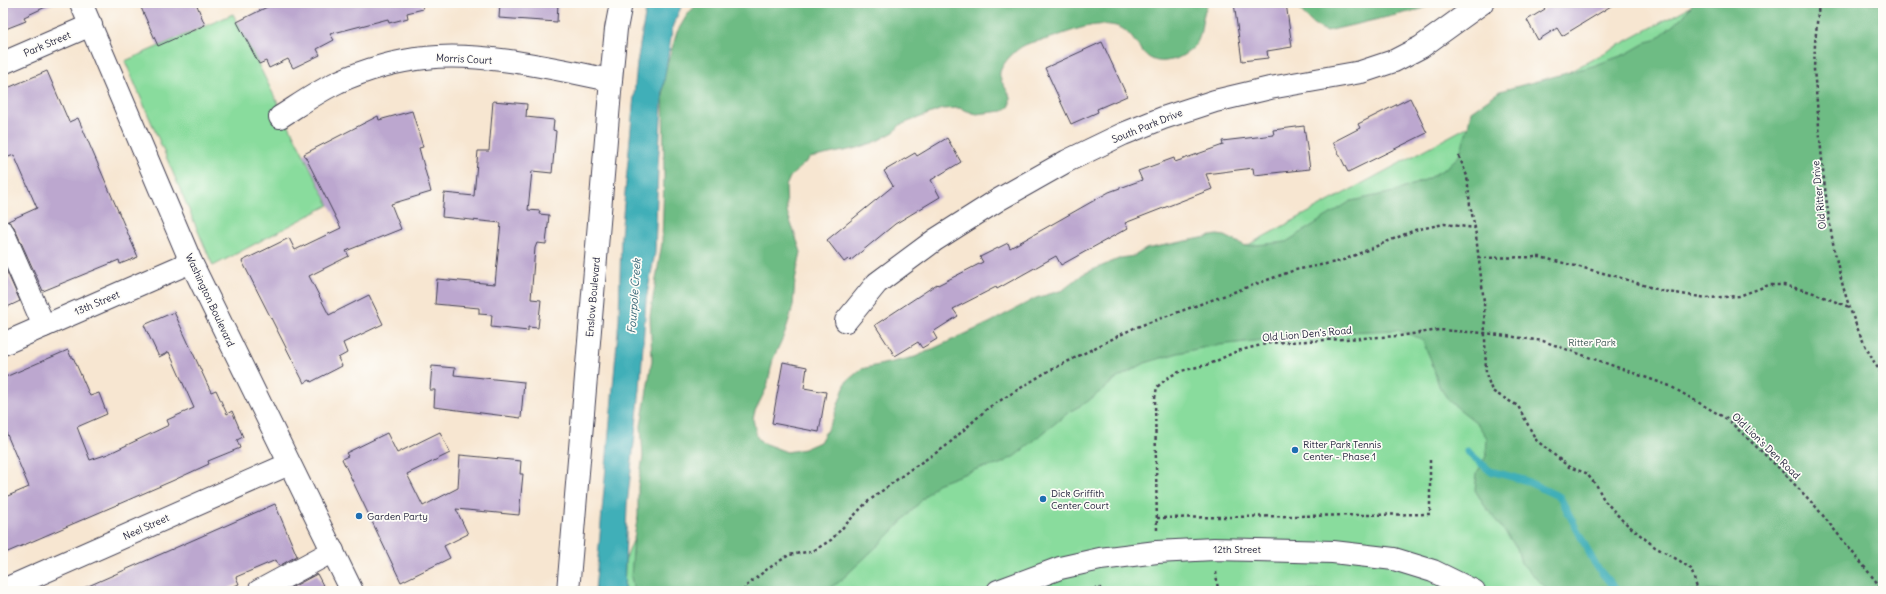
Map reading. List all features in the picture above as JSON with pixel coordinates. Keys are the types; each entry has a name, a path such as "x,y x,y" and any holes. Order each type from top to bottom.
{"street":[{"name":"Washington Boulevard","path":"81,3 191,262 352,591"},
{"name":"Enslow Boulevard","path":"568,591 611,80 616,30 621,3"},
{"name":"South Park Drive","path":"846,321 877,283 935,240 998,200 1067,161 1123,134 1163,118 1216,101 1270,88 1361,72 1394,61 1421,47 1482,3"},
{"name":"Park Street","path":"3,63 90,25"},
{"name":"Morris Court","path":"280,117 337,83 394,63 425,57 453,56 483,59 611,80"},
{"path":"3,232 44,326"},
{"name":"13th Street","path":"3,344 191,262"},
{"name":"Neel Street","path":"3,590 289,464"},
{"name":"12th Street","path":"998,591 1060,568 1100,559 1157,552 1222,549 1333,552 1394,559 1433,571 1474,591"},
{"path":"259,591 333,551"}],"path":[{"name":"Old Ritter Drive","path":"1819,3 1815,43 1816,92 1833,249 1849,307 1883,376"},
{"path":"1459,156 1467,176 1470,205 1475,228 1484,302 1486,374 1492,391 1518,406 1536,440 1569,467 1586,474 1597,486 1604,500 1623,521 1655,547 1680,560 1691,569 1698,591"},
{"path":"744,591 745,587 766,570 789,555 813,551 830,540 866,503 911,468 945,447 988,408 1045,373 1134,328 1295,270 1341,261 1415,230 1444,224 1475,228"},
{"path":"1478,258 1540,257 1615,276 1662,291 1707,298 1739,296 1769,285 1784,285 1811,292 1849,307"},
{"name":"Old Lion Den's Road","path":"1157,518 1156,428 1154,398 1157,387 1170,376 1181,371 1210,364 1238,351 1270,344 1399,336 1439,330 1485,333"},
{"name":"Old Lion's Den Road","path":"1485,333 1543,341 1607,362 1670,386 1727,419 1779,468 1816,507 1883,590"},
{"path":"1157,534 1157,518 1430,514 1430,460"},
{"path":"1216,566 1218,591"},
{"path":"1082,591 1100,588 1100,591"}],"green space":[{"name":"Ritter Park","path":"698,3 1208,3 1198,41 1194,47 1177,59 1157,61 1150,58 1123,29 1108,25 1091,26 1031,43 1021,47 1014,53 1007,60 1000,72 1000,79 1010,97 1010,106 1003,111 976,114 959,108 942,109 900,125 894,132 875,142 858,148 810,158 790,177 786,186 787,212 801,252 795,280 793,306 785,333 773,359 767,387 755,411 753,419 757,437 763,443 787,452 804,449 820,442 833,419 846,382 861,369 915,357 989,323 1036,298 1063,290 1083,274 1121,258 1134,256 1146,249 1217,235 1225,236 1246,246 1286,242 1351,201 1394,192 1425,180 1446,168 1459,156 1468,127 1471,111 1500,91 1593,66 1626,54 1647,42 1655,40 1683,17 1693,3 1883,3 1883,591 1549,591 1521,563 1517,548 1484,505 1475,490 1477,473 1486,456 1487,438 1477,423 1449,401 1439,386 1431,360 1422,339 1397,330 1323,333 1211,346 1178,353 1145,363 1116,379 1087,402 1069,412 1015,456 998,465 980,468 937,484 889,535 838,583 823,591 634,591 631,577 634,538 638,515 638,486 643,457 641,426 652,360 650,316 662,243 664,177 663,78 677,32 687,15"},
{"path":"1297,3 1430,3 1430,5 1422,9 1327,31 1309,20"},
{"name":"Ritter Park","path":"1697,3 1883,591 624,591 625,561 634,538 632,577"},
{"path":"233,14 329,205 213,266 125,61"}],"water":[{"name":"Fourpole Creek","path":"647,3 683,3 673,25 663,88 658,166 655,253 646,300 640,390 627,505 624,591 595,591 619,319 621,236 637,63"}],"building":[{"path":"3,3 54,3 24,17 26,21 3,30"},
{"path":"139,3 196,3 205,25 158,46"},
{"path":"275,3 422,3 423,9 407,13 408,18 389,23 388,19 330,34 334,40 317,49 320,55 293,68 288,59 269,68 266,61 259,64 237,22"},
{"path":"500,3 558,3 557,22 499,18"},
{"path":"1234,3 1286,3 1292,47 1267,51 1268,58 1242,61"},
{"path":"1541,3 1616,3 1562,36 1557,28 1538,40 1527,20 1545,9"},
{"path":"1102,42 1127,96 1097,109 1098,112 1071,124 1045,68"},
{"path":"47,71 69,122 78,118 138,257 120,264 119,260 43,291 14,227 8,221 37,208 14,155 3,159 3,90"},
{"path":"1410,98 1427,133 1348,172 1333,142 1360,128 1358,124"},
{"path":"493,101 527,104 526,117 554,120 553,130 556,131 552,173 532,171 528,210 540,211 539,214 549,215 546,244 537,243 535,248 531,299 541,300 538,328 528,327 528,331 491,327 492,315 479,314 479,308 435,304 437,279 495,284 501,223 442,217 444,193 474,196 478,151 489,151"},
{"path":"412,111 423,147 419,148 431,192 391,204 401,229 346,251 349,256 309,276 329,315 369,295 383,324 343,343 347,353 338,358 342,366 311,382 310,380 304,383 242,261 289,238 295,250 341,228 304,154 378,116 379,120"},
{"path":"1304,126 1310,169 1254,175 1253,168 1206,174 1212,189 1125,223 1128,228 1061,265 1056,256 997,289 996,287 953,309 958,316 933,332 937,339 922,348 918,342 895,356 875,325 937,284 938,285 983,262 980,257 1008,243 1010,248 1109,192 1142,180 1138,171 1174,158 1175,162 1223,145 1222,141 1274,135 1273,130"},
{"path":"947,138 961,162 931,180 940,197 895,224 850,261 848,259 844,262 827,240 893,186 884,171 915,153 917,156"},
{"path":"3,263 20,301 3,309"},
{"path":"174,312 211,392 216,390 227,414 232,411 243,437 237,440 240,448 208,461 209,464 172,481 3,554 3,498 29,487 3,425 3,378 68,350 71,357 73,357 90,396 99,393 107,414 77,427 90,460 108,454 169,425 167,420 194,408 169,352 159,357 144,325"},
{"path":"783,362 807,367 804,388 826,392 819,432 772,423"},
{"path":"432,366 455,368 454,375 524,382 521,418 434,407 435,390 430,390"},
{"path":"440,432 450,453 407,474 423,506 458,488 460,455 521,461 520,474 523,474 519,515 456,509 468,534 444,546 450,558 401,582 342,459 348,456 346,453 387,433 397,453"},
{"path":"275,504 297,556 279,566 276,560 236,577 239,584 222,591 77,591"},
{"path":"317,574 326,591 285,591"}],"waterway":[{"path":"1467,451 1490,471 1524,480 1560,497 1596,566 1617,591"}],"place":[{"name":"Ritter Park Tennis Center - Phase 1","path":"1295,450"},
{"name":"Dick Griffith Center Court","path":"1043,499"},
{"name":"Garden Party","path":"359,516"}]}
